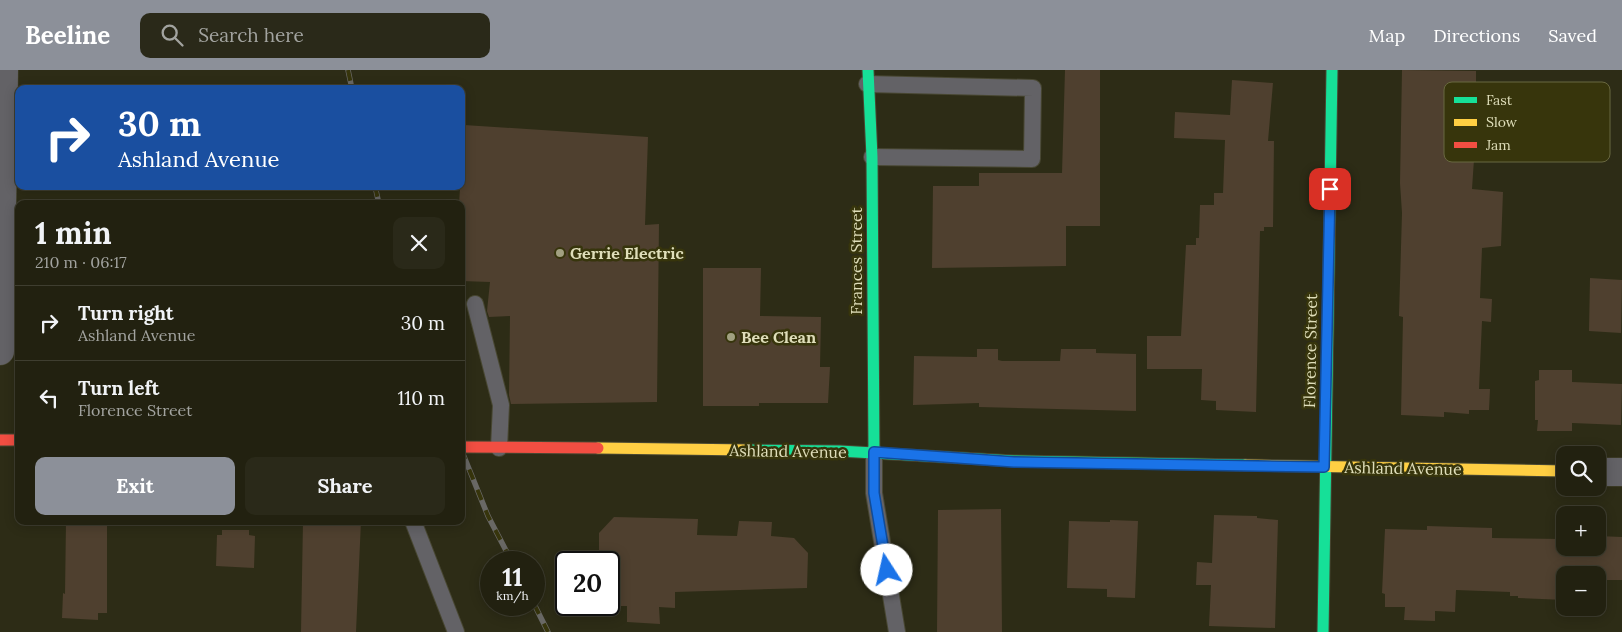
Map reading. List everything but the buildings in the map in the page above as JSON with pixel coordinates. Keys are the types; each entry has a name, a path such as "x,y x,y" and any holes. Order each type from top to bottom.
{"street":[{"path":"0,351 4,70"},
{"name":"Florence Street","path":"1323,632 1324,467 1332,70"},
{"name":"Frances Street","path":"867,77 872,157 874,452"},
{"path":"0,440 15,440"},
{"name":"Ashland Avenue","path":"465,448 874,452 1014,462 1556,471"},
{"path":"1606,472 1622,472"}],"lane":[{"path":"867,77 1033,88 1032,159 872,157"},
{"path":"475,304 501,405 499,448"},
{"path":"874,452 874,493 897,632"},
{"path":"414,525 456,632"}],"railway":[{"path":"348,70 351,85"},
{"path":"376,190 378,200"},
{"path":"465,459 488,516 506,551"},
{"path":"540,616 548,632"}],"traffic: fast":[{"path":"868,70 872,157 874,452"},
{"path":"1323,632 1332,70"},
{"path":"749,450 839,451 1014,461 1245,465"}],"traffic: slow":[{"path":"598,448 749,450"},
{"path":"1245,465 1556,471"}],"traffic: jam":[{"path":"0,440 15,440"},
{"path":"465,447 598,448"}],"place":[{"name":"Gerrie Electric","path":"560,253"},
{"name":"Bee Clean","path":"731,337"}],"route":[{"path":"887,570 874,493 874,452 1014,462 1324,467 1330,189"}]}
